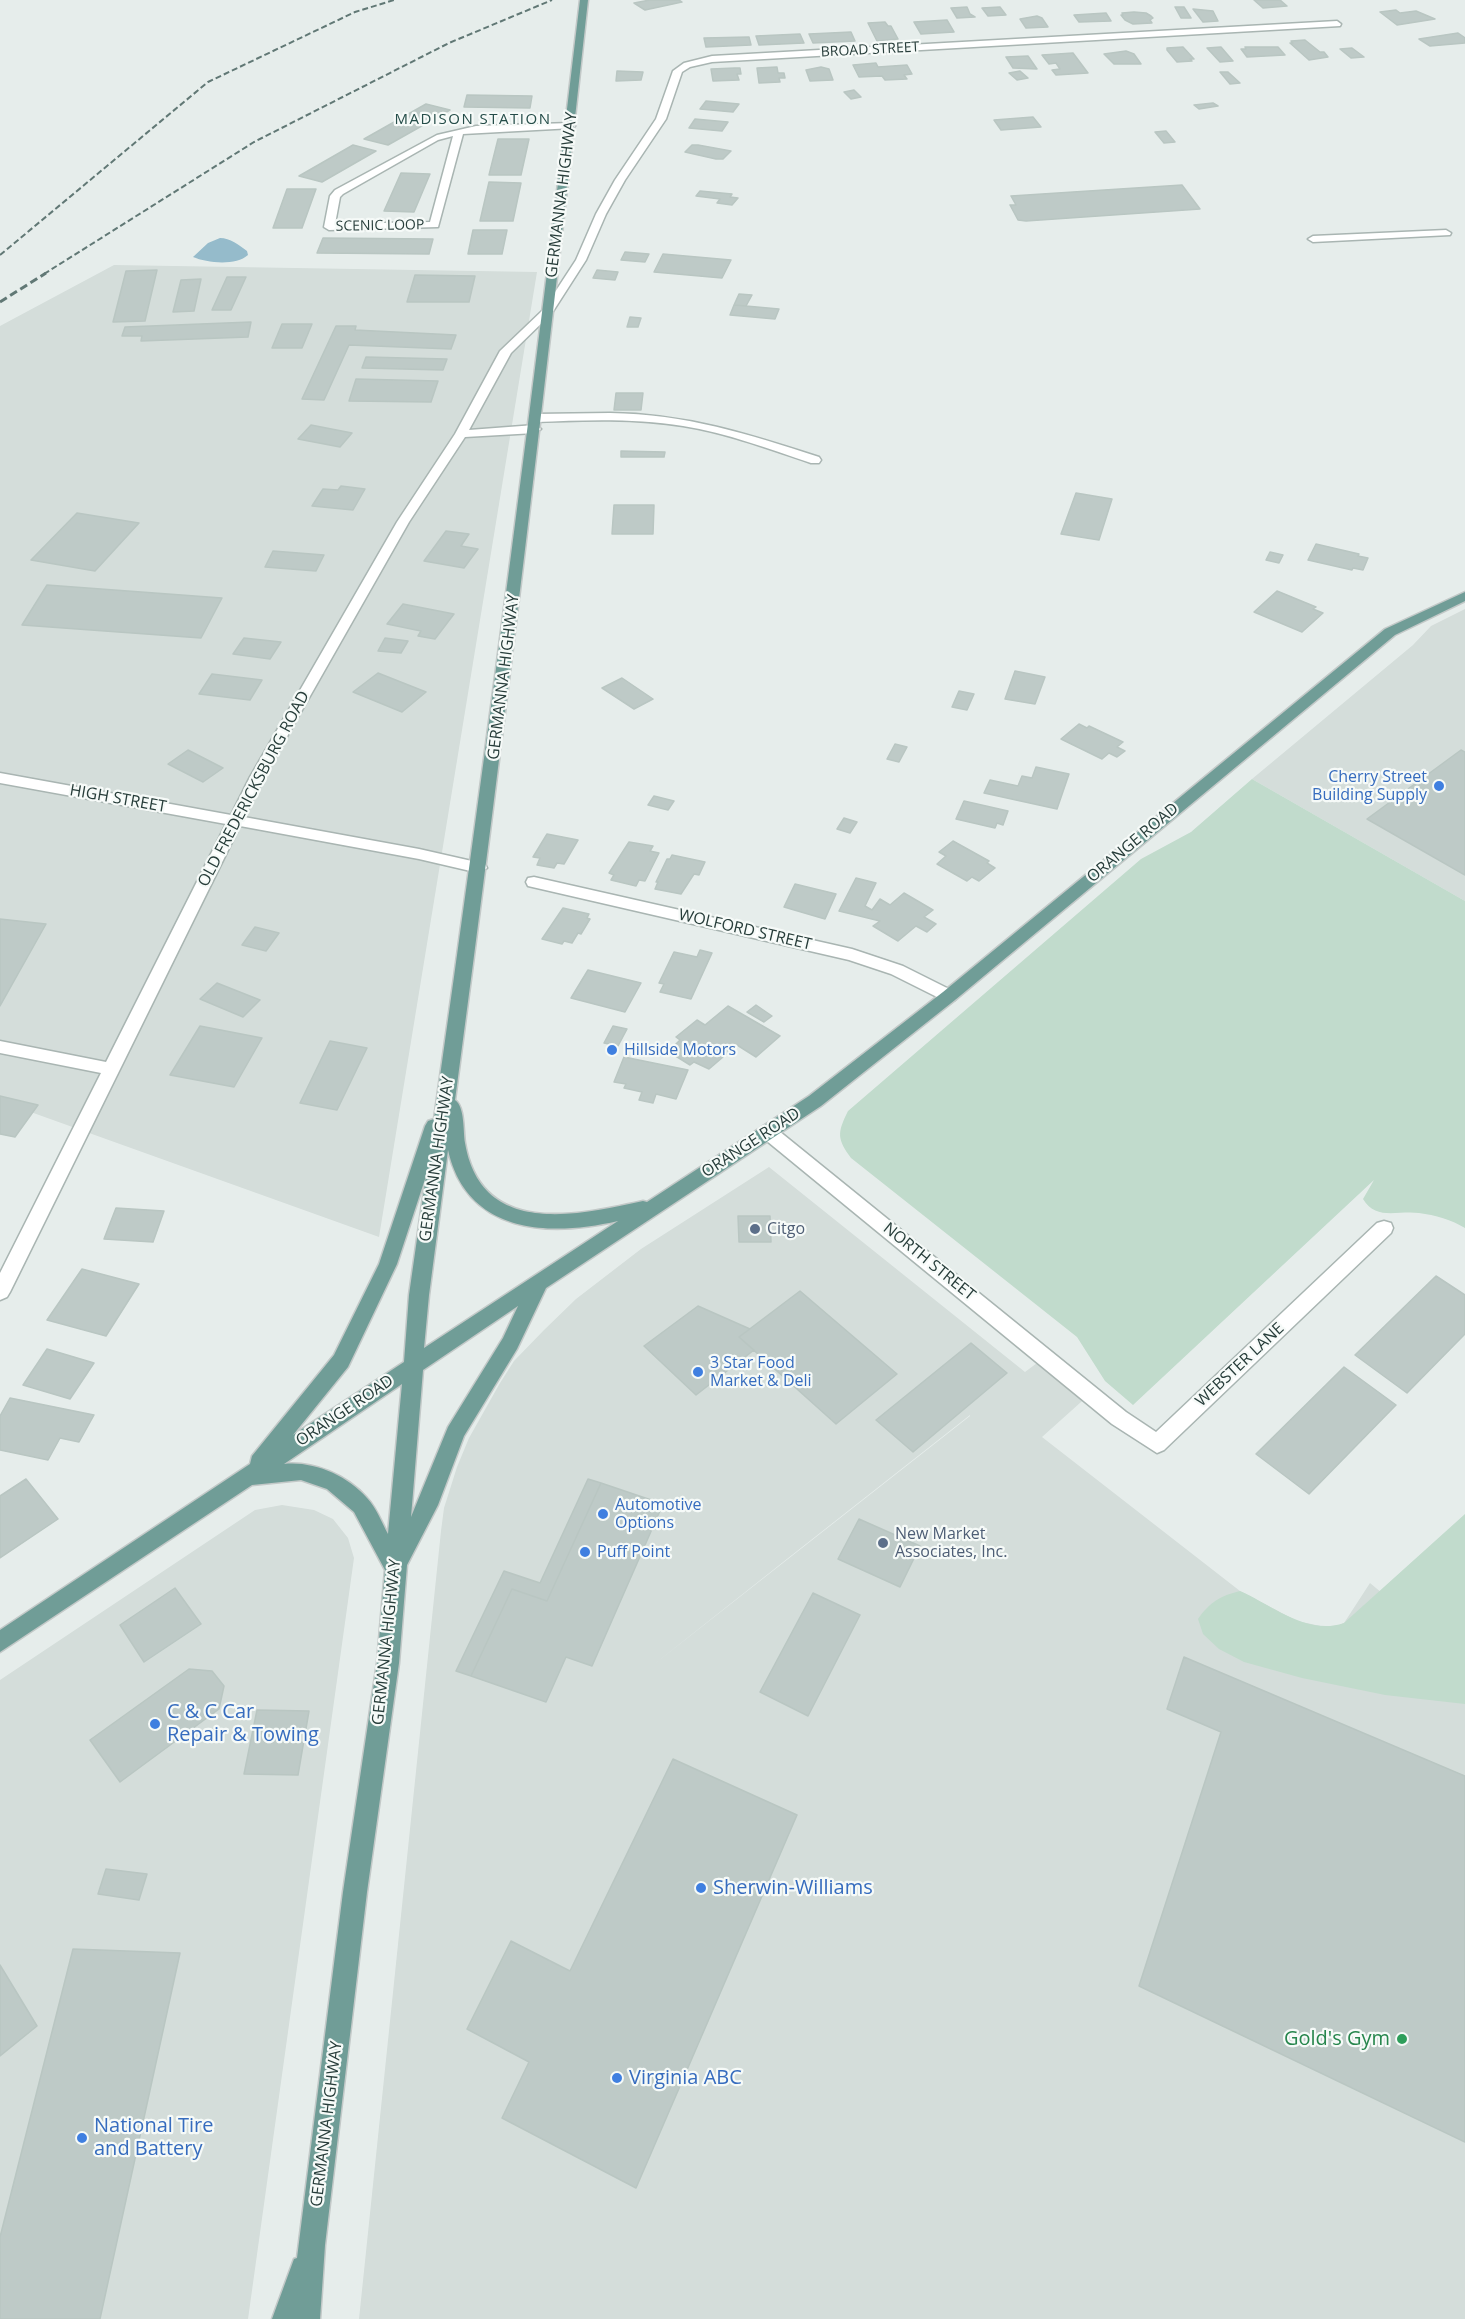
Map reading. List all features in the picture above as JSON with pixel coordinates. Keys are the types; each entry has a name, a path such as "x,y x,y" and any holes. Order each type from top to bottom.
{"main road":[{"name":"GERMANNA HIGHWAY","path":"306,2319 312,2245 355,1892 388,1663 418,1295 479,868 536,423 584,0"},
{"name":"ORANGE ROAD","path":"0,1642 539,1282 815,1101 949,996 1390,632 1465,596"},
{"path":"448,1084 459,1159 467,1180 486,1202 515,1217 543,1224 574,1224 654,1206"},
{"path":"247,1476 341,1361 367,1311 388,1264 448,1084"},
{"path":"395,1567 428,1504 455,1433 510,1343 539,1282"},
{"path":"247,1476 301,1471 334,1483 361,1505 395,1567"},
{"path":"286,2319 312,2245"}],"street":[{"name":"BROAD STREET","path":"548,311 586,251 601,214 620,180 661,119 678,71 687,65 712,59 802,53 1337,24"},
{"name":"SCENIC LOOP","path":"459,132 434,225 329,227 335,196 339,192 430,140 459,132 483,129 570,126"},
{"path":"1313,238 1446,233"},
{"name":"OLD FREDERICKSBURG ROAD","path":"0,1292 257,777 403,522 461,434 506,351 548,311"},
{"path":"461,434 536,423 614,417 682,422 735,434 815,460"},
{"name":"HIGH STREET","path":"0,778 236,820"},
{"path":"236,820 419,854 479,868"},
{"name":"WOLFORD STREET","path":"534,882 852,955 897,970 949,996"},
{"path":"0,1047 111,1069"},
{"name":"NORTH STREET","path":"768,1132 1090,1394"},
{"name":"WEBSTER LANE","path":"1090,1394 1119,1418 1157,1444 1384,1228"}],"shaded area":[{"path":"114,265 537,272 379,1237 0,1101 0,326"},
{"path":"1465,609 1465,901 1252,779 1413,645 1431,626"},
{"path":"769,1167 1025,1372 1045,1357 1090,1394 1042,1437 1240,1591 1297,1621 1330,1628 1344,1623 1370,1583 1436,1638 1465,1610 1465,2319 359,2319 444,1508 469,1438 514,1361 576,1299 641,1249","holes":["970,1415 970,1416 648,1669"]},
{"path":"282,1505 314,1510 333,1519 348,1538 354,1558 248,2319 0,2319 0,1680 255,1510"}],"green space":[{"path":"1252,779 1465,901 1465,1228 1431,1215 1374,1210 1363,1199 1374,1180 1133,1405 1105,1381 1077,1337 851,1158 843,1146 840,1131 848,1111 1141,859 1191,832"},
{"path":"1465,1514 1465,1704 1385,1695 1302,1678 1244,1662 1219,1649 1203,1634 1198,1619 1202,1613 1216,1600 1240,1591 1303,1622 1330,1626 1344,1623"}],"water":[{"path":"220,238 238,244 247,251 248,255 229,262 206,261 193,257 208,243"}],"building":[{"path":"650,0 679,0 682,2 645,10 634,3"},
{"path":"1254,0 1280,0 1287,6 1263,8"},
{"path":"967,7 970,14 975,17 957,18 951,8"},
{"path":"1000,7 1006,15 988,16 982,8"},
{"path":"1175,7 1184,7 1191,18 1181,18"},
{"path":"1193,9 1213,11 1218,21 1203,22"},
{"path":"1396,10 1400,13 1416,11 1435,19 1397,25 1380,12"},
{"path":"1134,12 1151,16 1152,23 1133,24 1121,15"},
{"path":"1106,13 1111,21 1079,22 1074,15"},
{"path":"1037,16 1042,18 1048,27 1026,28 1020,19"},
{"path":"947,20 954,32 921,34 914,22"},
{"path":"885,22 891,26 898,39 877,41 868,23"},
{"path":"851,32 855,41 813,43 809,34"},
{"path":"1458,33 1465,38 1465,43 1430,46 1419,39"},
{"path":"800,34 804,43 759,45 756,36"},
{"path":"749,37 751,45 706,47 704,38"},
{"path":"1305,40 1328,57 1309,60 1290,43"},
{"path":"1183,47 1194,59 1190,59 1192,61 1177,62 1167,50 1167,48"},
{"path":"1221,47 1233,61 1220,62 1207,48"},
{"path":"1245,47 1278,47 1285,55 1247,57 1241,49 1246,49"},
{"path":"1352,48 1364,57 1351,58 1340,49"},
{"path":"1126,51 1134,54 1141,64 1114,64 1104,54"},
{"path":"1073,53 1088,73 1056,75 1052,70 1060,69 1056,63 1049,64 1042,55"},
{"path":"1028,56 1037,69 1013,68 1006,57"},
{"path":"876,63 878,67 907,65 912,74 904,75 907,79 885,80 882,76 859,77 853,65"},
{"path":"777,67 778,73 784,73 785,78 779,78 780,82 759,83 757,68"},
{"path":"821,67 829,69 833,80 810,81 806,70"},
{"path":"740,68 741,74 737,74 739,80 713,81 711,69"},
{"path":"617,71 643,72 641,80 616,81"},
{"path":"1020,71 1028,78 1017,80 1009,73"},
{"path":"1220,72 1228,72 1240,83 1230,84"},
{"path":"854,90 861,97 851,99 844,92"},
{"path":"467,95 532,96 530,108 464,107"},
{"path":"706,101 739,104 733,112 700,109"},
{"path":"1213,103 1218,106 1199,109 1194,105"},
{"path":"426,104 450,110 388,145 364,139"},
{"path":"1033,117 1041,127 1001,130 994,120"},
{"path":"695,119 728,122 722,131 689,128"},
{"path":"1166,131 1175,142 1164,143 1155,132"},
{"path":"498,139 529,139 521,175 489,175"},
{"path":"353,145 376,151 322,182 299,176"},
{"path":"692,145 731,151 723,159 716,159 685,152"},
{"path":"401,173 430,174 414,212 384,211"},
{"path":"489,182 521,183 513,221 480,221"},
{"path":"1182,185 1200,209 1026,221 1018,220 1010,205 1016,205 1011,196"},
{"path":"287,189 316,189 302,228 273,228"},
{"path":"700,191 732,194 730,197 738,198 732,205 717,203 720,199 696,196"},
{"path":"473,230 507,230 502,254 468,254"},
{"path":"323,238 433,239 429,254 317,253"},
{"path":"625,252 649,254 645,262 621,260"},
{"path":"663,254 731,260 722,278 654,272"},
{"path":"157,270 145,321 113,322 126,271"},
{"path":"597,270 618,272 615,280 593,278"},
{"path":"415,275 475,276 469,302 407,302"},
{"path":"227,277 246,277 231,310 212,310"},
{"path":"201,279 194,311 173,312 181,280"},
{"path":"739,294 752,295 746,306 734,305"},
{"path":"734,305 779,309 775,319 730,315"},
{"path":"630,317 641,318 638,327 627,327"},
{"path":"251,322 248,337 141,341 142,336 122,336 125,327"},
{"path":"282,324 312,324 302,348 272,348"},
{"path":"336,326 356,326 355,330 456,335 451,349 349,345 324,400 302,399"},
{"path":"366,357 447,359 443,370 362,368"},
{"path":"356,379 438,381 431,402 349,401"},
{"path":"616,393 643,393 641,410 614,410"},
{"path":"311,425 352,433 340,447 298,439"},
{"path":"621,451 665,452 664,457 621,457"},
{"path":"341,486 365,489 353,510 312,506 323,489 338,490"},
{"path":"1076,493 1112,499 1099,540 1061,534"},
{"path":"614,505 654,505 653,534 612,534"},
{"path":"77,513 139,523 95,571 31,560"},
{"path":"446,531 469,534 461,546 478,549 464,568 424,561"},
{"path":"1316,544 1368,558 1363,570 1353,568 1352,570 1308,560"},
{"path":"273,551 324,555 316,571 265,567"},
{"path":"1270,552 1283,555 1279,563 1266,560"},
{"path":"47,585 222,598 201,638 22,625"},
{"path":"1277,591 1316,607 1313,609 1323,613 1302,632 1254,612"},
{"path":"403,604 454,614 435,639 418,636 421,631 387,624"},
{"path":"244,638 281,642 270,659 233,654"},
{"path":"385,638 408,641 401,653 378,651"},
{"path":"1015,671 1045,677 1035,704 1005,699"},
{"path":"378,673 426,692 402,712 353,692"},
{"path":"212,674 262,680 250,700 199,694"},
{"path":"622,678 653,699 634,709 602,688"},
{"path":"959,691 974,694 967,710 952,707"},
{"path":"1079,724 1087,728 1089,726 1123,742 1117,747 1125,751 1117,757 1109,753 1102,759 1061,739"},
{"path":"895,744 907,747 899,762 887,759"},
{"path":"188,750 223,768 203,782 168,764"},
{"name":"Cherry Street Building Supply","path":"1461,750 1465,752 1465,875 1367,819"},
{"path":"1036,767 1069,774 1057,809 984,793 990,780 1018,786 1022,776 1032,778"},
{"path":"654,796 674,801 668,810 648,805"},
{"path":"964,801 1008,811 1003,825 997,823 995,828 956,819"},
{"path":"844,818 857,822 850,833 837,829"},
{"path":"547,834 578,840 564,864 557,863 554,868 537,865 540,858 533,857"},
{"path":"953,841 989,861 987,863 995,868 979,881 972,877 967,881 937,864 946,856 939,852"},
{"path":"629,842 653,846 650,851 659,853 645,881 639,880 636,886 611,880 614,875 609,873"},
{"path":"672,855 705,862 699,875 694,874 681,894 655,889 667,859 670,859"},
{"path":"856,878 876,883 865,906 872,910 880,899 890,905 904,893 933,910 924,917 936,924 927,932 916,926 898,941 873,926 880,921 839,911"},
{"path":"795,884 836,894 825,919 784,907"},
{"path":"563,908 589,914 587,918 590,919 581,934 578,933 572,943 564,941 562,944 542,939"},
{"path":"0,919 46,924 0,1006"},
{"path":"255,927 279,933 266,951 242,945"},
{"path":"700,950 712,953 691,999 660,992 664,984 659,983 674,952 697,957"},
{"path":"588,970 641,983 625,1012 571,998"},
{"path":"217,983 260,1000 243,1017 200,999"},
{"path":"756,1005 772,1016 764,1022 747,1012"},
{"path":"728,1006 780,1036 756,1057 737,1045 709,1069 694,1062 690,1065 674,1055 681,1049 675,1045 680,1040 676,1037 697,1020 705,1025"},
{"path":"200,1026 262,1038 234,1087 170,1075"},
{"path":"613,1026 627,1029 618,1046 604,1043"},
{"path":"330,1041 367,1048 337,1110 300,1103"},
{"path":"624,1057 688,1070 676,1099 656,1094 653,1103 639,1100 642,1092 624,1088 626,1084 614,1082"},
{"path":"0,1096 38,1105 15,1137 0,1134"},
{"path":"116,1208 164,1211 153,1242 104,1239"},
{"name":"Citgo","path":"738,1216 770,1216 771,1242 739,1242"},
{"path":"82,1269 139,1284 106,1336 47,1320"},
{"path":"1436,1276 1465,1295 1465,1334 1407,1393 1355,1355"},
{"path":"800,1291 897,1374 836,1424 739,1337"},
{"name":"3 Star Food Market & Deli","path":"698,1306 750,1329 739,1337 754,1350 696,1395 644,1346"},
{"path":"971,1343 1007,1373 913,1452 876,1420"},
{"path":"47,1349 94,1363 70,1399 23,1385"},
{"path":"1344,1367 1396,1405 1309,1494 1256,1454"},
{"path":"10,1398 94,1415 79,1442 60,1438 48,1460 0,1450 0,1416"},
{"path":"26,1479 58,1519 0,1558 0,1496"},
{"path":"588,1479 601,1483 547,1601 512,1589 471,1676 456,1671 504,1571 540,1583"},
{"path":"601,1483 663,1504 592,1666 566,1657 546,1702 471,1676 512,1589 547,1601"},
{"path":"859,1519 920,1546 900,1587 838,1559"},
{"path":"175,1588 201,1624 144,1662 120,1625"},
{"path":"813,1593 860,1615 808,1716 760,1692"},
{"path":"1184,1657 1465,1776 1465,2142 1139,1986 1221,1732 1167,1709"},
{"name":"C & C Car Repair & Towing","path":"189,1669 212,1671 224,1686 219,1709 120,1782 90,1740"},
{"path":"257,1710 309,1711 298,1775 244,1774"},
{"path":"673,1759 797,1815 636,2188 502,2118 529,2062 467,2029 511,1941 570,1971"},
{"path":"106,1869 147,1874 139,1900 98,1894"},
{"name":"National Tire and Battery","path":"73,1949 180,1953 100,2319 0,2319 0,2237"},
{"path":"0,1965 37,2026 0,2056"}],"railway":[{"path":"0,255 208,82 355,12 394,0"},
{"path":"44,274 254,142 449,43 552,0"},
{"path":"0,302 46,273"}],"place":[{"name":"Cherry Street Building Supply","path":"1439,786"},
{"name":"Hillside Motors","path":"612,1050"},
{"name":"Citgo","path":"755,1229"},
{"name":"3 Star Food Market & Deli","path":"698,1372"},
{"name":"Automotive Options","path":"603,1514"},
{"name":"New Market Associates, Inc.","path":"883,1543"},
{"name":"Puff Point","path":"585,1552"},
{"name":"C & C Car Repair & Towing","path":"155,1724"},
{"name":"Sherwin-Williams","path":"701,1888"},
{"name":"Gold's Gym","path":"1402,2039"},
{"name":"Virginia ABC","path":"617,2078"},
{"name":"National Tire and Battery","path":"82,2138"}],"district":[{"name":"MADISON STATION","path":"473,120"}]}
